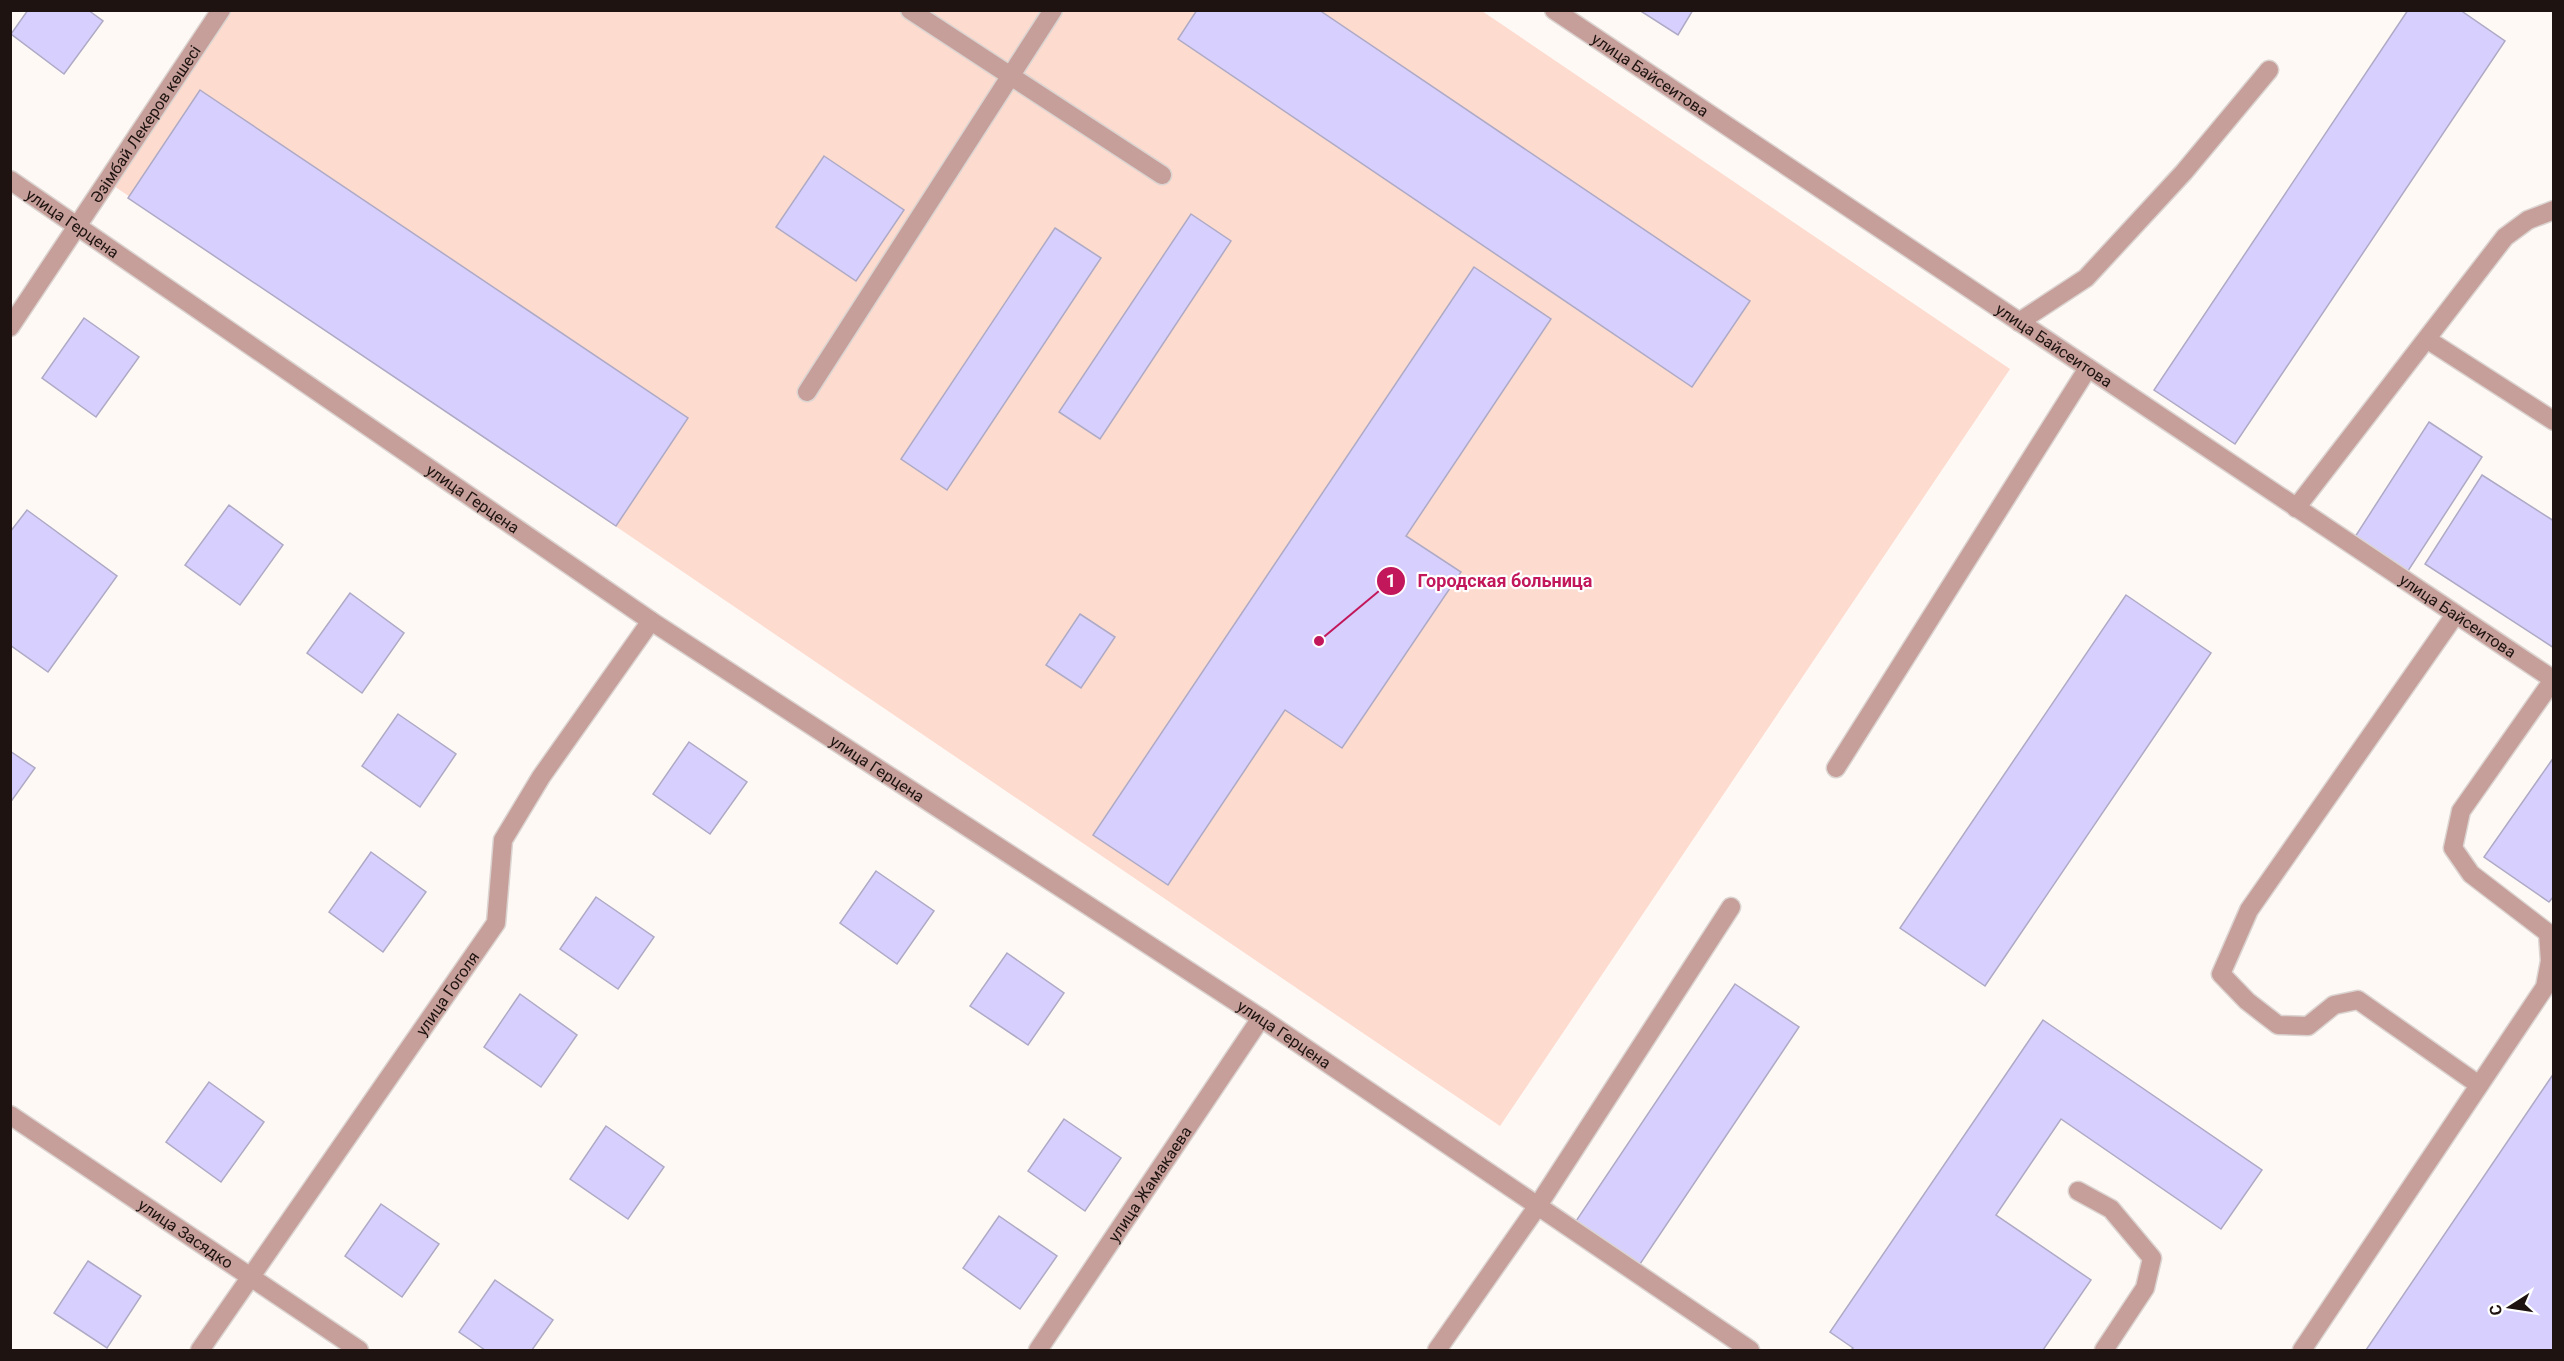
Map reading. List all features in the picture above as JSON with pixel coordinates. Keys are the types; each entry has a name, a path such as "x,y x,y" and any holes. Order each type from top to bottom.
{"street":[{"name":"Әзімбай Лекеров көшесі","path":"10,327 80,226 221,10"},
{"path":"910,10 1162,175"},
{"path":"807,392 1053,10"},
{"name":"улица Байсеитова","path":"1554,10 2553,680"},
{"path":"2019,322 2086,278 2184,172 2269,70"},
{"name":"улица Герцена","path":"10,180 651,621 1261,1018 1750,1350"},
{"path":"2296,508 2428,340 2505,237 2528,220 2553,210"},
{"path":"2428,340 2553,421"},
{"path":"1836,768 2088,368"},
{"path":"2455,615 2249,910 2221,974 2247,1001 2278,1025 2308,1026 2334,1005 2358,1000 2479,1085"},
{"name":"улица Гоголя","path":"200,1350 496,923 503,840 541,777 651,621"},
{"path":"2302,1350 2545,987 2550,961 2548,933 2470,874 2453,848 2461,811 2553,680"},
{"path":"1437,1350 1537,1207 1731,907"},
{"name":"улица Жамакаева","path":"1038,1350 1261,1018"},
{"name":"улица Засядко","path":"10,1115 359,1350"},
{"path":"2078,1191 2111,1209 2152,1258 2145,1288 2104,1350"}],"shaded area":[{"path":"223,11 1482,11 2010,369 1500,1126 108,182"}],"building":[{"path":"28,10 88,10 103,21 64,74 11,34"},
{"path":"1197,10 1319,10 1750,301 1692,387 1178,39"},
{"path":"1639,10 1693,10 1678,35"},
{"path":"2408,10 2460,10 2505,41 2235,444 2154,390"},
{"path":"200,90 688,418 616,526 128,198"},
{"path":"824,156 904,210 856,281 776,227"},
{"path":"1191,214 1231,241 1100,439 1059,412"},
{"path":"1055,228 1101,258 947,490 901,459"},
{"path":"1474,267 1551,319 1406,536 1461,572 1342,748 1285,710 1168,885 1093,835"},
{"path":"84,318 139,357 96,417 42,378"},
{"path":"2429,422 2482,457 2406,574 2353,540"},
{"path":"2482,475 2554,521 2554,648 2425,564"},
{"path":"229,505 283,545 240,605 185,565"},
{"path":"27,510 117,576 48,672 10,645 10,532"},
{"path":"350,593 404,633 362,693 307,653"},
{"path":"2126,595 2211,653 1985,986 1900,928"},
{"path":"1080,614 1115,637 1081,688 1046,665"},
{"path":"398,714 456,754 420,807 362,766"},
{"path":"689,742 747,782 710,834 653,794"},
{"path":"10,751 35,768 10,803"},
{"path":"2554,757 2554,896 2549,902 2484,857"},
{"path":"371,852 426,892 383,952 329,912"},
{"path":"876,871 934,911 897,964 840,923"},
{"path":"596,897 654,937 618,989 560,949"},
{"path":"1007,953 1064,993 1028,1045 970,1006"},
{"path":"1735,984 1799,1027 1636,1270 1572,1227"},
{"path":"520,994 577,1035 541,1087 484,1047"},
{"path":"2043,1020 2262,1170 2221,1229 2061,1119 1996,1215 2091,1280 2043,1350 1851,1350 1853,1348 1830,1332"},
{"path":"2554,1073 2554,1350 2366,1350"},
{"path":"209,1082 264,1122 221,1182 166,1142"},
{"path":"1064,1119 1121,1158 1085,1211 1028,1171"},
{"path":"606,1126 664,1167 628,1219 570,1179"},
{"path":"381,1204 439,1244 402,1297 345,1256"},
{"path":"999,1216 1057,1256 1020,1309 963,1268"},
{"path":"88,1261 141,1296 107,1348 54,1313"},
{"path":"495,1280 553,1320 532,1350 485,1350 459,1332"}],"place":[{"name":"Городская больница","path":"1319,641"}]}
